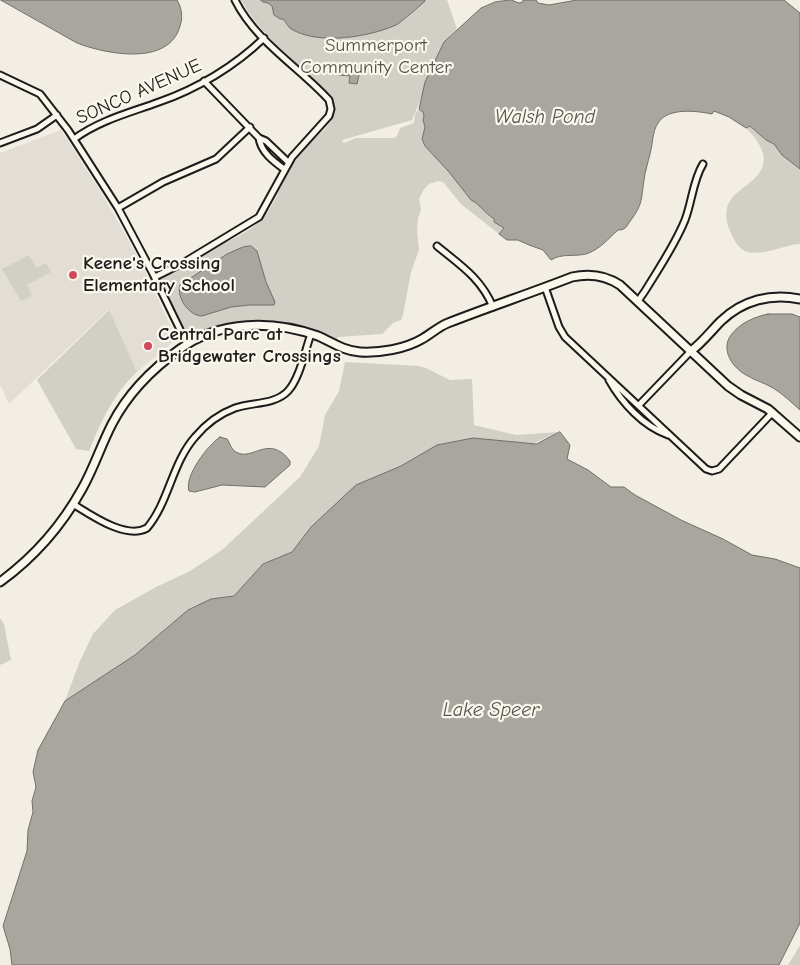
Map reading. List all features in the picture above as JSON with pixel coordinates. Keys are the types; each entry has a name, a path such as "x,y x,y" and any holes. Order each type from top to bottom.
{"street":[{"path":"155,277 183,263 256,220 263,211 288,162 331,113 331,106 326,97 264,38 249,22 235,0"},
{"name":"SONCO AVENUE","path":"74,138 109,119 170,98 204,81 247,54 264,38"},
{"path":"0,75 40,94 74,138 118,208 155,277 186,344"},
{"path":"204,81 250,127 259,138 266,153 284,169"},
{"path":"0,143 37,129 57,115"},
{"path":"118,208 163,182 216,159 250,127"},
{"path":"259,138 264,140 288,162"},
{"path":"638,301 679,235 703,164"},
{"path":"437,246 480,282 487,292 493,307"},
{"path":"0,582 22,565 39,548 73,504 91,472 111,425 126,401 149,374 186,344 221,330 249,325 283,327 311,334 348,350 376,351 412,344 444,325 572,277 594,275 616,282 732,389 773,412 800,437"},
{"path":"545,288 563,334 704,468 712,471 721,466 773,412"},
{"path":"639,405 723,319 746,303 771,297 788,296 800,299"},
{"path":"73,504 110,525 132,531 140,531 147,528 165,495 181,458 194,438 223,413 235,408 274,400 287,392 296,378 311,334"},
{"path":"608,378 620,397 633,412 654,428 668,435"}],"shaded area":[{"name":"Keene's Crossing Elementary School","path":"61,130 103,195 140,261 174,333 175,340 137,372 108,310 9,404 0,384 0,153"}],"green space":[{"name":"Summerport Community Center","path":"241,0 447,0 457,29 444,42 412,120 342,140 344,143 356,138 394,138 397,136 400,128 414,123 415,114 419,109 423,111 425,127 422,139 425,146 471,200 476,202 488,216 504,228 499,234 461,204 443,182 438,181 429,184 419,199 421,210 417,230 419,250 411,272 403,315 401,320 393,323 382,334 338,337 336,342 288,325 250,322 220,328 192,338 187,337 160,282 163,276 181,269 216,247 254,227 265,216 275,200 297,157 330,123 334,114 332,96 271,39"},
{"path":"750,126 766,140 774,144 782,155 800,169 800,244 754,253 742,249 732,235 727,220 727,209 737,193 759,174 764,160 762,150 746,128"},
{"path":"29,255 36,268 46,263 51,272 27,285 32,296 21,301 2,269"},
{"path":"109,310 137,372 114,399 89,451 76,449 37,380"},
{"path":"345,362 419,366 450,380 472,379 474,425 516,435 558,432 528,446 437,445 401,466 311,527 292,552 263,564 234,596 211,599 188,610 135,655 65,701 80,661 93,634 115,610 190,571 222,550 300,477 319,446 325,415 339,391"},
{"path":"0,618 4,624 11,660 0,665"},
{"path":"799,947 800,965 788,965"}],"water":[{"path":"1,0 177,0 182,20 174,39 163,48 135,54 119,53 103,51 77,43"},
{"path":"261,0 425,1 396,25 359,36 330,38 304,35 291,29 283,19 274,15 272,6"},
{"name":"Walsh Pond","path":"511,0 519,3 523,2 523,0 536,0 538,3 549,5 577,0 784,0 800,13 800,169 782,155 774,144 766,140 750,126 746,128 729,117 714,111 712,114 691,111 676,112 663,118 656,127 645,173 640,205 625,228 618,230 591,252 581,255 563,256 551,260 543,250 518,240 507,240 499,234 504,228 494,222 494,219 471,200 425,146 422,139 425,127 424,116 423,112 419,109 425,82 444,42 481,8 495,2"},
{"path":"341,63 361,66 357,84 349,83 350,76 339,75"},
{"path":"251,246 257,251 266,282 275,302 274,305 231,307 202,316 188,309 180,295 180,285 227,254 243,247"},
{"path":"768,314 792,314 800,317 800,410 777,390 737,369 728,353 728,341 739,327 748,321"},
{"name":"Lake Speer","path":"560,432 570,445 567,459 588,470 611,487 624,487 681,520 723,539 752,555 775,559 800,568 800,923 779,965 12,965 10,949 3,926 27,851 28,830 33,812 32,801 36,787 33,772 38,750 65,701 135,655 188,610 211,599 234,596 263,564 292,552 311,527 356,485 401,466 437,445 473,438 536,444"},
{"path":"220,437 227,439 234,451 242,454 268,448 275,449 290,461 290,465 265,487 222,485 195,492 189,491 188,485 193,469 209,447"}],"place":[{"name":"Keene's Crossing Elementary School","path":"73,275"},
{"name":"Central Parc at Bridgewater Crossings","path":"148,346"}]}
